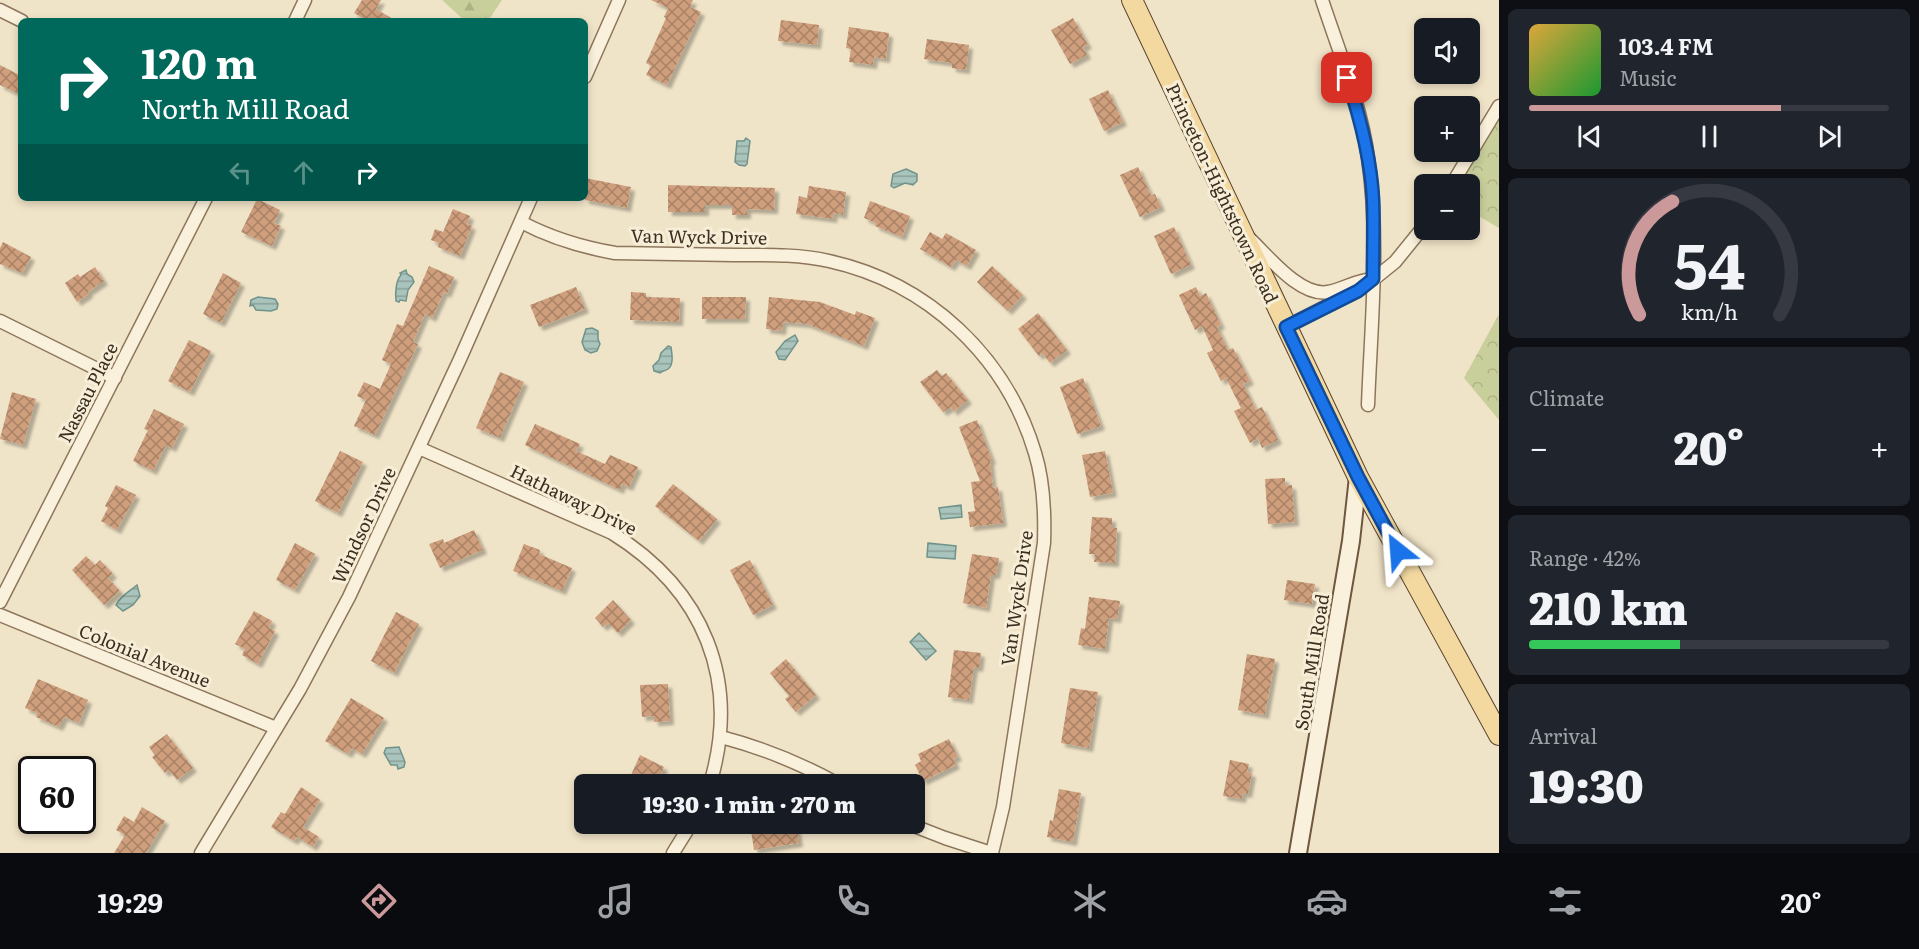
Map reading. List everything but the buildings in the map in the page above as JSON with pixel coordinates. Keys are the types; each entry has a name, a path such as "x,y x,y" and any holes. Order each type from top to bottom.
{"main road":[{"name":"Princeton-Hightstown Road","path":"1132,0 1358,477 1499,735"},
{"name":"South Mill Road","path":"1298,853 1351,541 1358,477"}],"street":[{"path":"297,18 306,0"},
{"path":"588,70 619,0"},
{"path":"1322,0 1360,117 1373,198 1373,279 1368,405"},
{"path":"0,10 18,19"},
{"path":"1458,174 1499,106"},
{"name":"Nassau Place","path":"0,602 204,201"},
{"name":"Windsor Drive","path":"201,853 276,728 350,597 530,201"},
{"name":"Van Wyck Drive","path":"521,222 559,240 615,253 799,256 855,268 882,277 931,306 977,346 992,365 1010,393 1024,423 1037,463 1045,515 1044,543 1004,807 991,853"},
{"path":"1242,230 1276,265 1305,289 1322,293 1330,292 1361,279 1373,279"},
{"path":"1286,327 1358,291 1395,262 1414,239"},
{"path":"0,321 115,378"},
{"name":"Hathaway Drive","path":"419,448 612,533 633,546 656,565 675,586 690,606 710,649 718,677 721,737 713,774"},
{"name":"Colonial Avenue","path":"0,615 276,728"},
{"path":"721,737 760,747 819,774"},
{"path":"925,830 991,853"},
{"path":"673,853 685,834"}],"green space":[{"path":"442,0 502,0 490,18 462,18"},
{"path":"1499,109 1499,228 1480,217 1480,174 1458,174 1466,162 1480,162 1480,139"},
{"path":"1499,314 1499,420 1464,378"}],"water":[{"path":"746,138 750,141 745,166 735,162 737,141 744,141"},
{"path":"906,169 917,174 917,181 913,185 905,183 894,188 891,186 893,174"},
{"path":"406,270 414,282 408,290 406,301 400,300 399,302 396,301 397,283 400,273"},
{"path":"258,297 275,299 278,304 277,309 256,310 253,305 250,306 251,300"},
{"path":"592,328 598,331 600,344 597,351 591,353 585,350 582,342 586,329"},
{"path":"795,335 798,341 785,360 779,359 776,352 785,341"},
{"path":"668,346 671,347 672,353 670,367 660,373 654,371 653,366"},
{"path":"961,505 962,517 941,519 939,508"},
{"path":"928,543 956,546 955,559 927,557"},
{"path":"137,585 140,596 133,605 123,611 116,605"},
{"path":"919,633 936,651 926,660 910,642"},
{"path":"399,747 405,762 404,767 398,769 397,765 391,765 384,753 386,748"}],"route":[{"path":"1347,78 1360,117 1368,157 1373,198 1373,279 1358,291 1286,327 1358,477 1398,551"}]}
